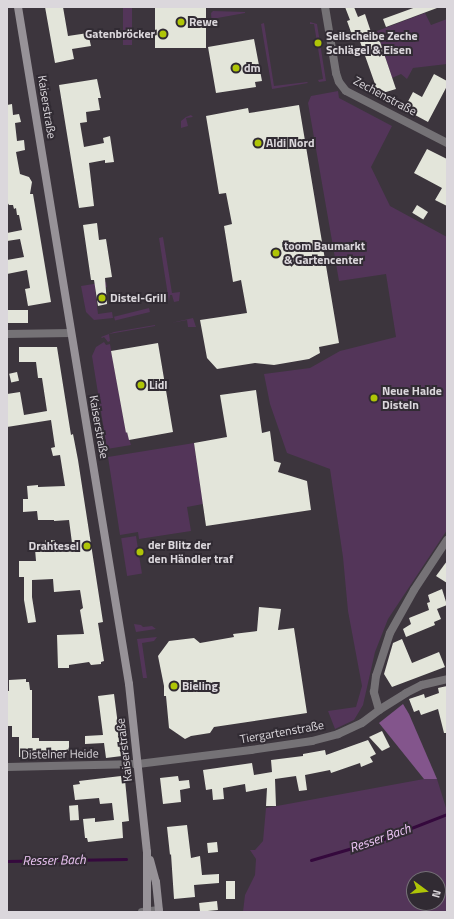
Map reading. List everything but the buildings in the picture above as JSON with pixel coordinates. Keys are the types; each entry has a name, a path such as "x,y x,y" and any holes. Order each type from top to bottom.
{"main road":[{"name":"Kaiserstraße","path":"18,7 129,684 147,852"},
{"path":"147,852 156,882 159,911"},
{"path":"146,912 147,852"}],"street":[{"name":"Zechenstraße","path":"325,7 336,72 339,82 346,91 447,143"},
{"path":"7,334 71,333"},
{"path":"379,710 374,692 376,676 390,633 414,590 447,540"},
{"name":"Tiergartenstraße","path":"138,764 312,741 344,731 362,723 406,693 422,686 447,679"},
{"name":"Distelner Heide","path":"7,767 138,764"},
{"path":"146,912 159,911"}],"shaded area":[{"path":"123,7 132,7 132,45 123,45"},
{"path":"213,11 245,13 212,19 212,27 211,13"},
{"path":"425,13 431,25 447,19 447,64 413,68 407,79 401,74 392,78 377,31"},
{"path":"310,22 317,24 326,81 319,82 318,80 323,79 314,24 310,24"},
{"path":"264,23 274,86 308,83 272,89 261,24"},
{"path":"338,91 339,98 392,126 371,167 390,206 447,237 447,530 388,619 375,652 363,705 354,720 335,729 328,711 356,707 362,686 348,611 343,557 330,469 287,453 270,404 264,374 310,368 340,351 396,337 386,274 339,281 308,103 311,96"},
{"path":"191,115 193,117 186,118 188,126 181,128 181,121 186,117"},
{"path":"163,237 172,293 180,292 179,301 174,302 172,295 170,295 169,302 159,238"},
{"path":"106,282 107,287 95,289 98,314 112,312 113,318 94,320 86,312 81,286"},
{"path":"149,308 150,312 115,321 114,317"},
{"path":"193,318 196,327 188,327 187,320 171,323"},
{"path":"155,325 109,334 110,341 108,342 104,337 101,337 114,332"},
{"path":"104,342 106,345 110,344 126,432 131,445 107,449 92,356 96,347"},
{"path":"194,443 203,504 187,507 191,531 139,539 138,532 120,535 108,457"},
{"path":"136,536 142,574 127,576 121,538"},
{"path":"134,624 141,625 143,627 152,626 156,629 136,632"},
{"path":"157,637 154,641 142,643 147,678 143,678 137,639"},
{"path":"403,704 409,714 437,779 424,779 379,723"},
{"path":"424,779 437,779 447,811 447,912 243,912 245,895 255,875 256,859 250,850 255,850 263,841 266,808"}],"waterway":[{"name":"Resser Bach","path":"311,860 383,839 447,814"},
{"name":"Resser Bach","path":"7,861 126,859"}],"place":[{"name":"Rewe","path":"181,22"},
{"name":"Gatenbröcker","path":"163,34"},
{"name":"Seilscheibe Zeche Schlägel & Eisen","path":"318,43"},
{"name":"dm","path":"236,68"},
{"name":"Aldi Nord","path":"258,143"},
{"name":"toom Baumarkt & Gartencenter","path":"276,253"},
{"name":"Distel-Grill","path":"102,298"},
{"name":"Lidl","path":"141,385"},
{"name":"Neue Halde Disteln","path":"374,398"},
{"name":"Drahtesel","path":"87,546"},
{"name":"der Blitz der den Händler traf","path":"140,552"},
{"name":"Bieling","path":"174,686"}]}
